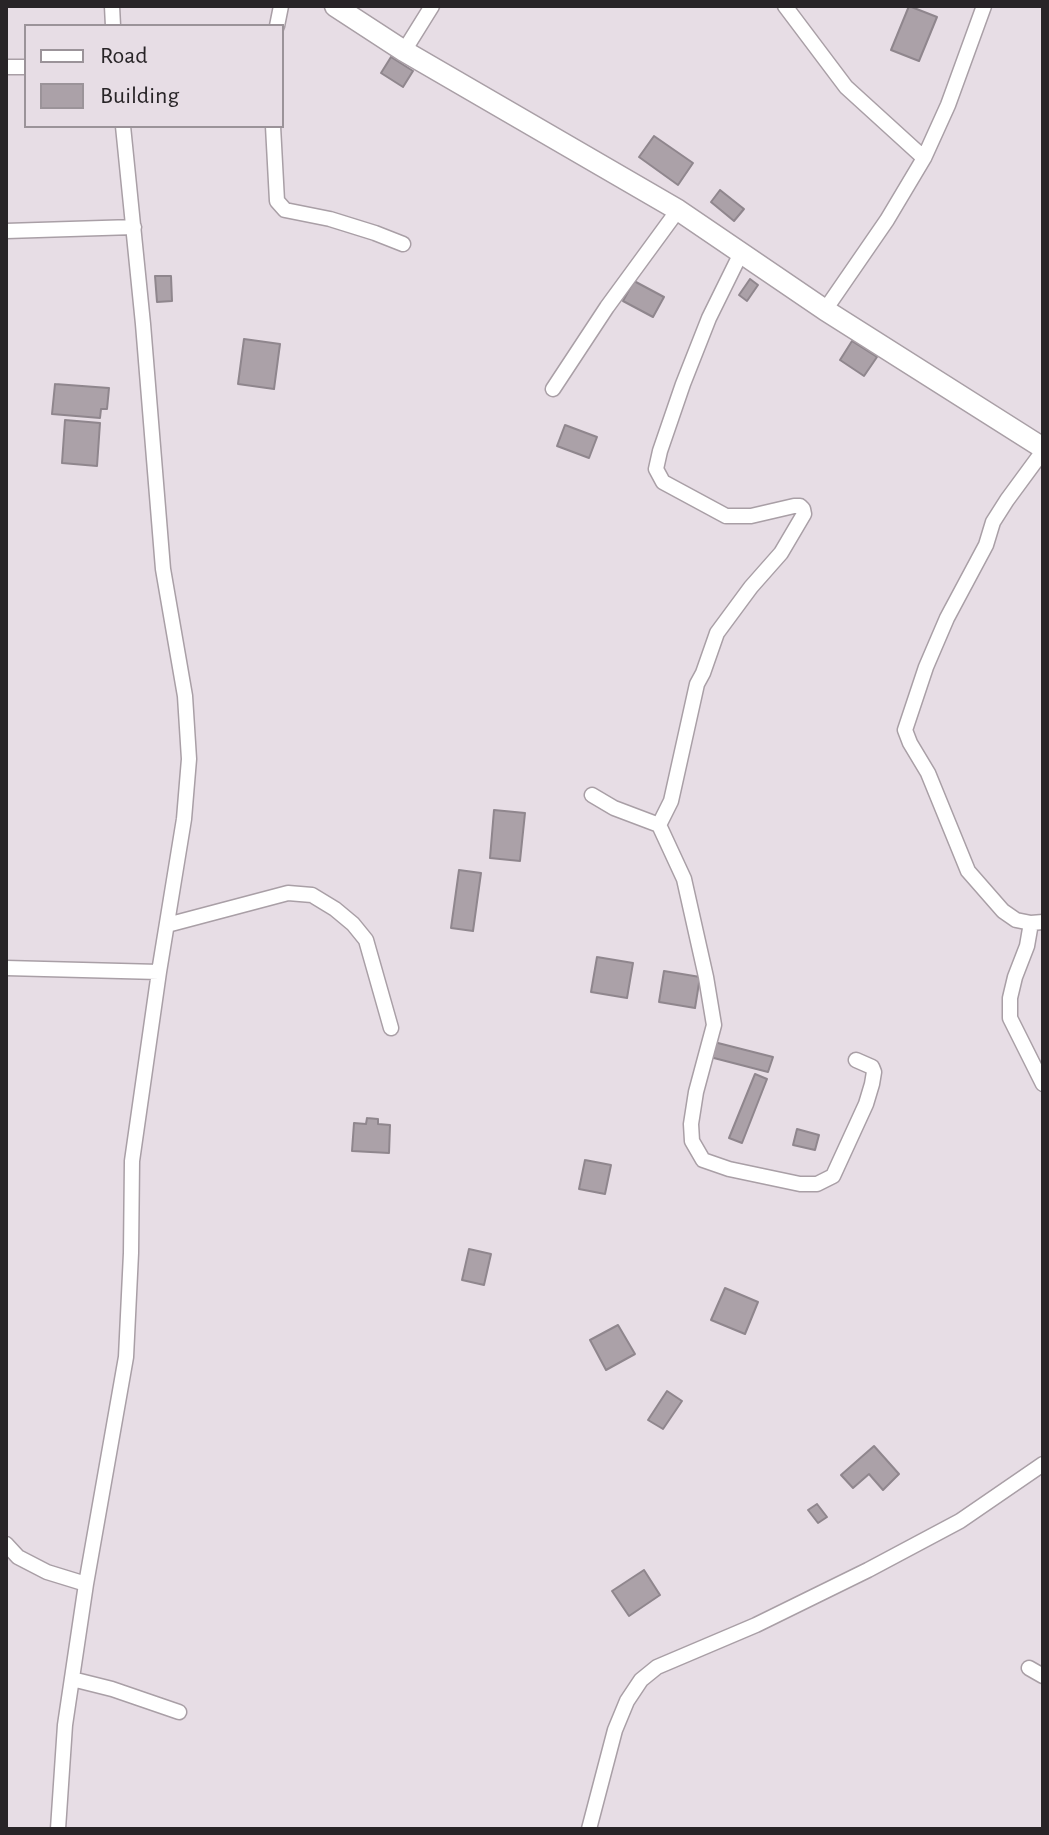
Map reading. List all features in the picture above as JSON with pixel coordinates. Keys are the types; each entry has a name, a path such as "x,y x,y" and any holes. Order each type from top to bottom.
{"main road":[{"path":"335,6 404,51 678,210 825,310 1043,449"}],"street":[{"path":"404,51 432,6"},
{"path":"785,6 846,87 924,158"},
{"path":"825,310 887,220 924,158 948,105 984,6"},
{"path":"58,1829 65,1725 126,1357 132,1161 184,819 189,759 185,696 163,569 123,128"},
{"path":"273,128 274,183 277,201 285,210 342,223 403,244"},
{"path":"553,389 607,307 678,210"},
{"path":"6,231 134,227"},
{"path":"659,825 671,801 697,684 717,633 781,553 804,514 800,506 794,506 751,516 726,516 663,482 656,469 688,371 709,318 741,253"},
{"path":"1043,449 993,522 986,545 947,618 926,667 905,730 928,773 968,871 1003,911 1016,920 1037,922 1015,977 1010,998 1010,1018 1043,1084"},
{"path":"592,795 614,808 659,825 684,879 714,1025 691,1124 692,1141 703,1160 729,1169 800,1184 817,1184 833,1176 872,1084 872,1067 856,1060"},
{"path":"167,925 288,893 312,895 335,909 366,940 391,1028"},
{"path":"6,968 159,972"},
{"path":"589,1829 615,1730 627,1701 641,1680 657,1667 756,1625 894,1556 960,1521 1043,1464"},
{"path":"6,1544 18,1557 47,1572 86,1584"},
{"path":"1029,1668 1043,1676"},
{"path":"72,1679 179,1712"}],"building":[{"path":"909,6 937,17 919,61 891,50"},
{"path":"391,57 413,71 403,87 381,73"},
{"path":"654,136 693,163 678,185 639,157"},
{"path":"720,190 744,209 734,221 711,202"},
{"path":"155,276 171,276 172,301 157,302"},
{"path":"750,279 758,285 747,301 739,295"},
{"path":"634,281 664,297 653,317 623,301"},
{"path":"244,339 280,344 274,389 238,384"},
{"path":"852,341 877,357 864,376 840,360"},
{"path":"55,384 109,388 107,409 101,409 100,418 52,414"},
{"path":"65,420 100,423 97,466 62,463"},
{"path":"565,425 597,437 589,458 557,446"},
{"path":"494,810 525,813 520,861 490,858"},
{"path":"459,870 481,873 473,931 451,928"},
{"path":"597,957 633,963 627,998 591,992"},
{"path":"664,971 700,977 695,1008 659,1002"},
{"path":"714,1042 773,1057 768,1072 710,1057"},
{"path":"755,1074 767,1079 742,1143 729,1138"},
{"path":"367,1118 378,1119 378,1124 390,1125 389,1153 352,1151 354,1123 366,1124"},
{"path":"797,1129 819,1135 815,1150 793,1145"},
{"path":"585,1160 611,1165 605,1194 579,1189"},
{"path":"469,1249 491,1254 484,1285 462,1280"},
{"path":"725,1288 758,1302 745,1334 711,1320"},
{"path":"618,1325 635,1354 606,1370 590,1340"},
{"path":"667,1391 682,1401 663,1429 648,1420"},
{"path":"874,1446 899,1474 883,1490 869,1474 853,1488 841,1475"},
{"path":"817,1504 827,1517 818,1523 808,1510"},
{"path":"644,1570 660,1595 629,1616 612,1591"}]}
